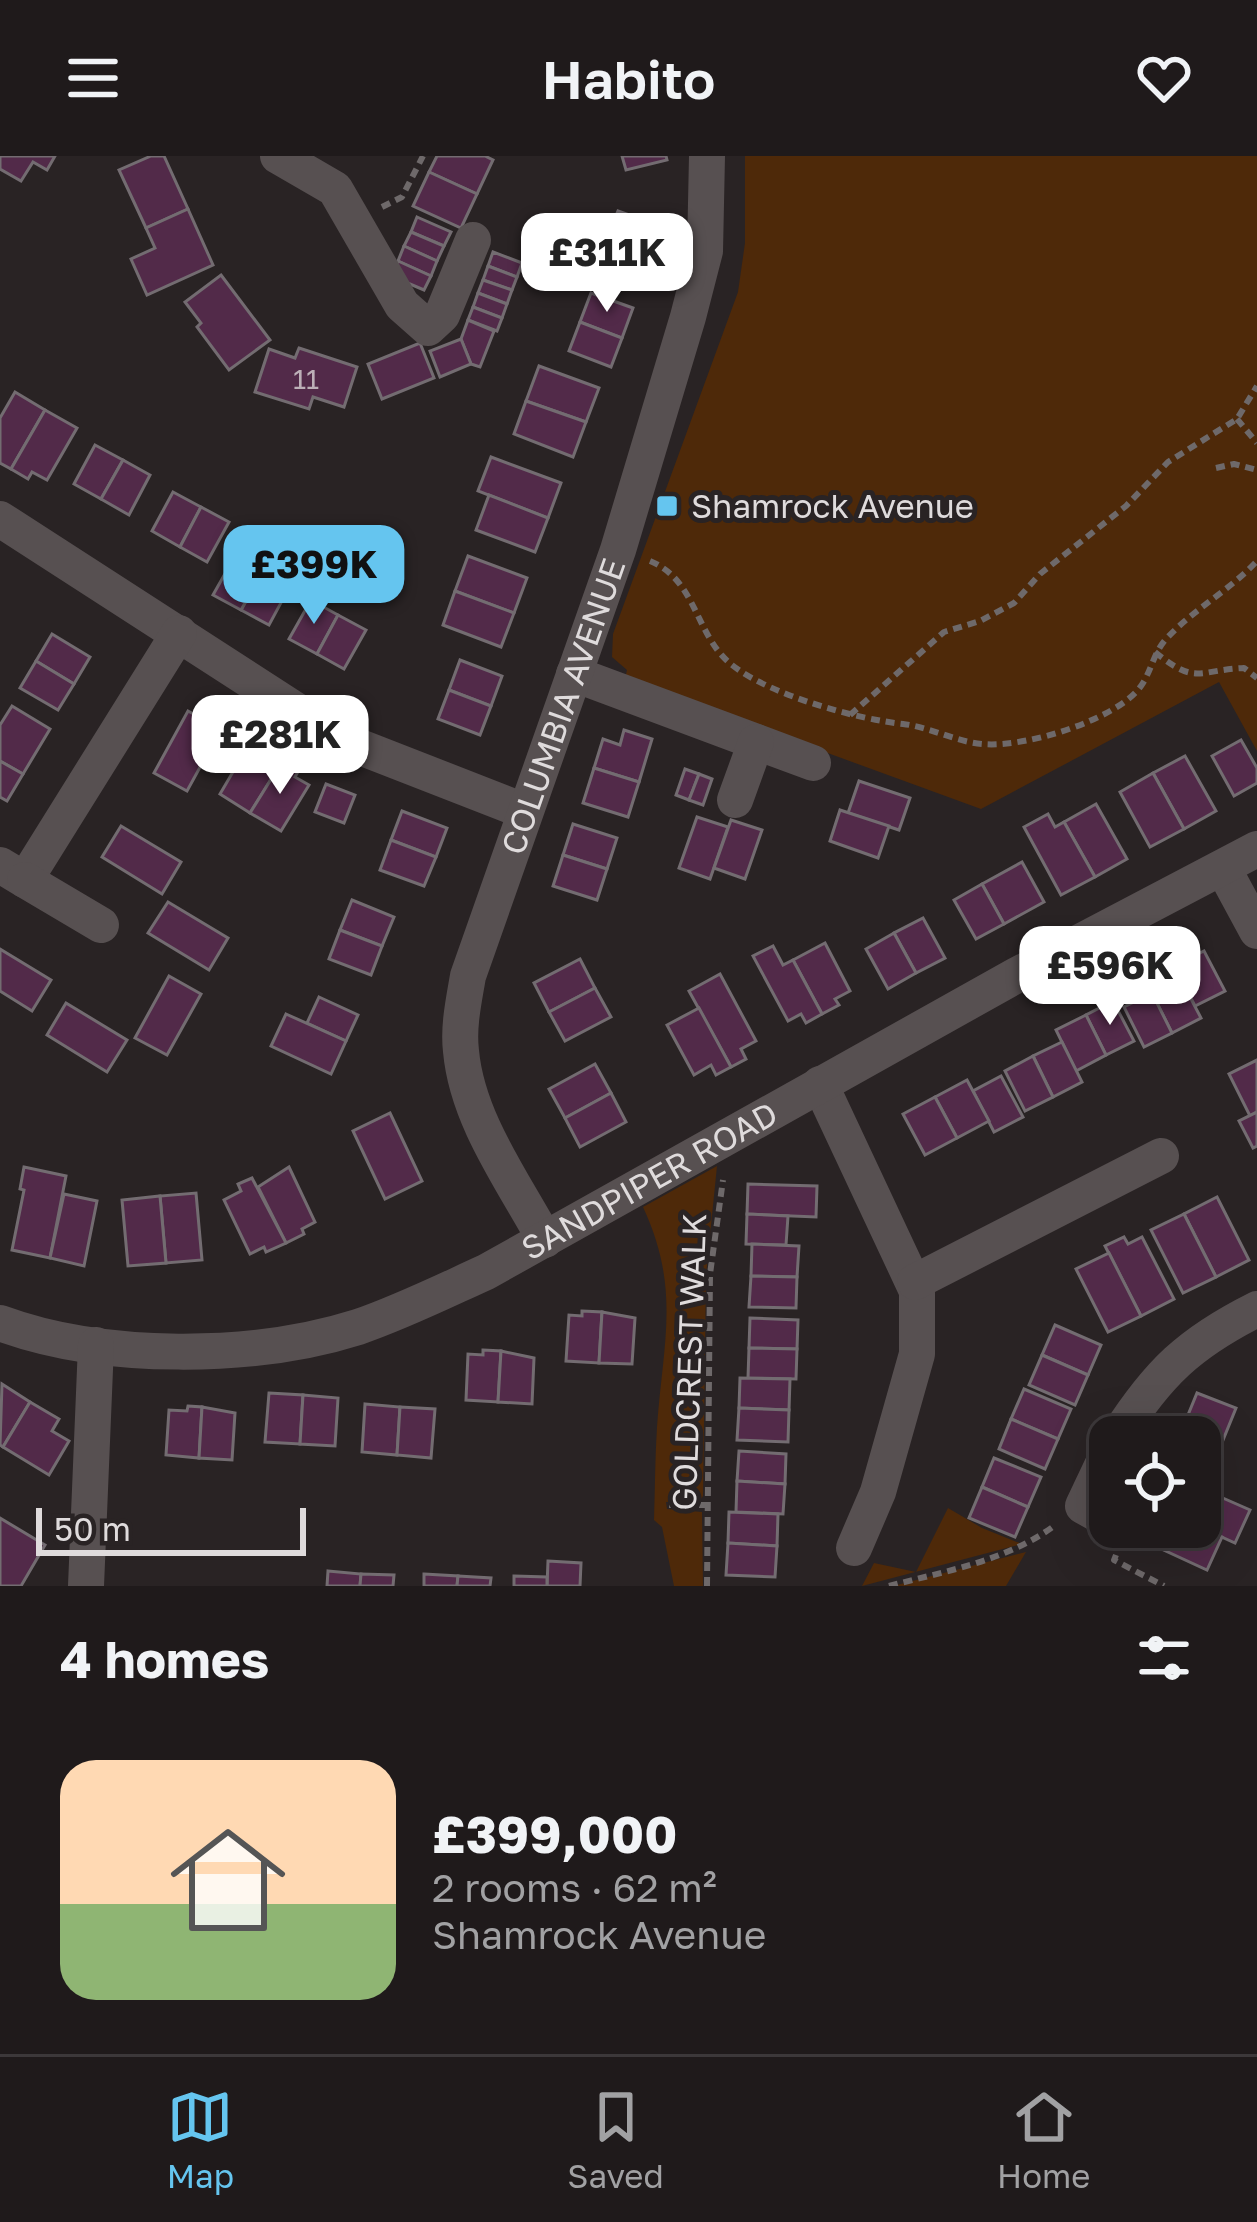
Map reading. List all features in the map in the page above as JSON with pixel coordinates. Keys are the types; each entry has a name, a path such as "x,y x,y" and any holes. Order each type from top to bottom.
{"street":[{"path":"278,156 334,189 402,305 428,328 442,315 473,240"},
{"name":"COLUMBIA AVENUE","path":"545,1240 487,1136 468,1087 460,1050 467,976 618,550 705,251 707,156"},
{"path":"0,519 342,740 524,811"},
{"path":"101,925 13,873 179,633"},
{"path":"574,674 813,764"},
{"path":"735,800 755,742"},
{"name":"SANDPIPER ROAD","path":"0,1324 96,1345 205,1351 281,1343 355,1328 431,1298 545,1240 1015,976 1257,849"},
{"path":"1224,870 1257,931"},
{"path":"820,1084 915,1282 917,1354 878,1492 854,1548"},
{"path":"915,1282 1161,1156"},
{"path":"1132,1416 1193,1344 1257,1310"},
{"path":"86,1586 96,1345"}],"path":[{"path":"352,221 402,197 423,156"},
{"path":"850,715 944,632 980,621 1014,603 1040,574 1126,506 1168,461 1237,419 1257,386"},
{"path":"1237,419 1257,443"},
{"path":"1216,468 1234,464 1257,470"},
{"path":"618,550 658,565 683,583 702,626 728,662 749,677 850,715 925,727 983,744 1051,735 1093,721 1141,687 1154,652 1257,561"},
{"path":"1154,652 1179,671 1199,676 1244,668 1257,678"},
{"name":"GOLDCREST WALK","path":"707,1586 710,1274 725,1171 714,1143"},
{"path":"670,1505 706,1505"},
{"path":"890,1586 1089,1527"},
{"path":"1113,1548 1114,1560 1164,1586"}],"shaded area":[{"path":"745,156 1257,156 1257,751 1219,682 981,809 625,679 627,670 612,657 613,634 738,292 745,243"},
{"path":"717,1166 706,1275 703,1496 700,1501 666,1502 667,1509 702,1512 703,1586 674,1586 662,1527 654,1520 666,1290 643,1207"},
{"path":"948,1508 1022,1544 916,1572"},
{"path":"1026,1552 1006,1586 893,1586"},
{"path":"874,1563 916,1572 862,1586"}],"building":[{"path":"0,156 55,156 47,170 33,162 21,181 0,169"},
{"path":"151,156 164,156 188,209 146,228 119,170"},
{"path":"437,156 493,160 477,194 429,172"},
{"path":"622,156 666,156 667,160 626,170"},
{"path":"429,172 477,194 461,228 413,206"},
{"path":"188,209 213,265 147,295 131,259 155,248 146,228"},
{"path":"618,211 660,226 649,255 606,240"},
{"path":"417,217 451,232 444,246 411,232"},
{"path":"411,232 444,246 437,261 404,246"},
{"path":"606,240 649,255 637,285 595,269"},
{"path":"404,246 437,261 431,276 398,261"},
{"path":"493,252 522,263 517,277 488,266"},
{"path":"398,261 431,276 424,290 391,276"},
{"path":"488,266 517,277 512,290 483,280"},
{"path":"221,275 270,340 229,370 185,302"},
{"path":"483,280 512,290 507,304 478,293"},
{"path":"478,293 507,304 502,318 473,307"},
{"path":"591,293 633,308 622,338 580,322"},
{"path":"473,307 502,318 497,331 468,320"},
{"path":"468,320 494,331 480,367 471,364 461,339"},
{"path":"580,322 622,338 611,367 569,351"},
{"path":"461,339 471,364 440,377 430,351"},
{"path":"420,343 434,378 382,399 368,364"},
{"path":"299,348 357,367 344,407 313,397 309,409 255,392 269,349 295,358"},
{"path":"539,366 599,388 586,422 526,401"},
{"path":"15,392 45,410 11,469 0,463 0,418"},
{"path":"526,401 586,422 573,457 514,434"},
{"path":"45,410 77,428 47,480 32,472 28,479 11,469"},
{"path":"95,445 123,460 101,499 74,484"},
{"path":"491,457 561,483 548,518 478,491"},
{"path":"123,460 150,475 129,515 101,499"},
{"path":"173,492 201,507 180,547 152,531"},
{"path":"489,495 548,518 535,552 476,530"},
{"path":"201,507 229,522 207,562 180,547"},
{"path":"274,552 294,563 284,583 290,586 269,625 241,610"},
{"path":"235,556 263,571 241,610 213,595"},
{"path":"468,556 527,578 514,613 455,591"},
{"path":"455,591 514,613 501,647 443,625"},
{"path":"311,600 338,615 317,654 289,639"},
{"path":"338,615 366,630 344,669 317,654"},
{"path":"52,634 90,657 74,684 36,661"},
{"path":"460,660 502,676 491,706 449,690"},
{"path":"36,661 74,684 58,710 20,688"},
{"path":"449,690 491,706 480,735 438,719"},
{"path":"12,706 50,729 23,774 0,761 0,725"},
{"path":"188,711 221,729 187,791 154,773"},
{"path":"624,730 652,739 639,782 594,768 603,739 620,745"},
{"path":"1241,740 1257,768 1257,783 1234,796 1212,756"},
{"path":"247,748 262,757 266,750 283,760 250,813 220,794"},
{"path":"1185,756 1216,811 1184,829 1153,773"},
{"path":"283,760 299,770 295,777 309,785 281,831 250,813"},
{"path":"0,761 23,774 7,801 0,797"},
{"path":"594,768 639,782 628,817 583,803"},
{"path":"685,769 699,774 689,800 676,795"},
{"path":"1153,773 1184,829 1150,847 1120,792"},
{"path":"699,774 712,779 703,805 689,800"},
{"path":"859,781 910,798 899,830 848,813"},
{"path":"326,784 355,795 344,823 315,812"},
{"path":"1096,804 1127,859 1095,877 1064,822"},
{"path":"840,810 889,826 878,858 830,841"},
{"path":"402,811 447,828 436,857 391,840"},
{"path":"1048,814 1055,827 1064,822 1095,877 1061,895 1024,827"},
{"path":"697,817 728,827 710,879 679,868"},
{"path":"731,820 762,830 745,879 714,868"},
{"path":"573,824 617,838 607,869 563,855"},
{"path":"121,826 181,862 162,894 102,857"},
{"path":"391,840 436,857 424,886 380,870"},
{"path":"563,855 607,869 597,900 553,886"},
{"path":"1022,862 1044,902 1004,924 982,884"},
{"path":"982,884 1004,924 976,939 954,900"},
{"path":"352,900 394,917 382,946 340,930"},
{"path":"168,902 228,938 209,970 148,933"},
{"path":"923,918 945,958 916,973 894,933"},
{"path":"340,930 382,946 371,975 329,959"},
{"path":"894,933 916,973 888,989 866,949"},
{"path":"825,943 850,991 835,999 839,1005 822,1014 793,960"},
{"path":"773,946 783,965 793,960 822,1014 806,1023 801,1014 788,1021 753,956"},
{"path":"0,949 51,980 32,1011 0,991"},
{"path":"1204,951 1225,991 1195,1006 1174,966"},
{"path":"580,959 595,988 549,1012 534,983"},
{"path":"720,974 756,1041 741,1049 746,1059 731,1067 689,991"},
{"path":"169,976 201,994 167,1055 135,1038"},
{"path":"1180,978 1201,1018 1172,1033 1152,993"},
{"path":"595,988 611,1017 565,1041 549,1012"},
{"path":"1152,993 1172,1033 1144,1047 1124,1007"},
{"path":"319,997 358,1015 346,1041 307,1023"},
{"path":"1113,1001 1134,1041 1106,1055 1086,1015"},
{"path":"66,1003 127,1040 107,1072 47,1035"},
{"path":"699,1008 731,1067 716,1075 711,1065 694,1075 667,1025"},
{"path":"286,1014 346,1041 331,1074 271,1046"},
{"path":"1086,1015 1106,1055 1076,1071 1056,1030"},
{"path":"1062,1042 1082,1082 1053,1097 1033,1056"},
{"path":"1033,1056 1053,1097 1025,1111 1005,1071"},
{"path":"1257,1060 1257,1112 1250,1116 1229,1074"},
{"path":"595,1064 611,1093 565,1118 549,1089"},
{"path":"1001,1076 1023,1117 994,1132 973,1091"},
{"path":"967,1080 989,1121 957,1138 935,1097"},
{"path":"611,1093 626,1122 580,1147 565,1118"},
{"path":"935,1097 957,1138 925,1155 903,1114"},
{"path":"1257,1112 1257,1146 1253,1148 1239,1121"},
{"path":"390,1113 422,1181 385,1199 353,1131"},
{"path":"24,1167 66,1176 50,1258 12,1250"},
{"path":"289,1167 315,1222 286,1243 258,1187"},
{"path":"252,1178 286,1243 250,1254 224,1200 241,1191 238,1184"},
{"path":"748,1184 817,1186 816,1217 747,1214"},
{"path":"196,1193 202,1260 166,1263 160,1196"},
{"path":"64,1194 97,1201 84,1266 50,1258"},
{"path":"160,1196 166,1263 128,1266 122,1200"},
{"path":"1217,1197 1249,1260 1216,1277 1184,1214"},
{"path":"747,1214 788,1216 786,1245 746,1244"},
{"path":"1184,1214 1216,1277 1183,1293 1151,1230"},
{"path":"1124,1237 1128,1244 1142,1237 1174,1299 1141,1316 1105,1246"},
{"path":"752,1244 799,1246 797,1277 751,1276"},
{"path":"1109,1253 1141,1316 1108,1332 1076,1269"},
{"path":"751,1276 797,1277 796,1308 749,1307"},
{"path":"582,1311 602,1312 599,1363 566,1361 569,1315 582,1316"},
{"path":"602,1312 635,1318 632,1364 599,1363"},
{"path":"750,1318 798,1320 797,1349 749,1348"},
{"path":"1055,1325 1101,1345 1088,1375 1042,1355"},
{"path":"749,1348 797,1349 796,1379 748,1378"},
{"path":"483,1350 501,1351 498,1402 466,1400 468,1354 483,1355"},
{"path":"501,1351 534,1358 532,1404 498,1402"},
{"path":"1042,1355 1088,1375 1075,1405 1029,1385"},
{"path":"740,1378 790,1379 789,1410 739,1408"},
{"path":"2,1384 30,1402 3,1447 0,1445"},
{"path":"1024,1389 1071,1409 1058,1439 1011,1419"},
{"path":"269,1393 303,1395 300,1444 265,1442"},
{"path":"1197,1393 1236,1408 1221,1445 1221,1416 1188,1416"},
{"path":"303,1395 338,1398 335,1446 300,1444"},
{"path":"30,1402 59,1419 52,1431 69,1441 49,1475 3,1447"},
{"path":"365,1404 400,1407 397,1455 362,1452"},
{"path":"188,1406 202,1407 199,1458 166,1455 169,1410 187,1411"},
{"path":"202,1407 235,1413 232,1460 199,1458"},
{"path":"400,1407 435,1409 431,1458 397,1455"},
{"path":"739,1408 789,1410 788,1442 737,1440"},
{"path":"1011,1419 1058,1439 1045,1469 999,1449"},
{"path":"739,1451 786,1454 785,1484 737,1481"},
{"path":"994,1458 1041,1477 1028,1507 982,1487"},
{"path":"737,1481 785,1484 783,1514 736,1512"},
{"path":"982,1487 1028,1507 1015,1537 969,1518"},
{"path":"1221,1497 1250,1510 1235,1543 1221,1537"},
{"path":"729,1512 778,1514 777,1546 728,1543"},
{"path":"0,1518 45,1545 21,1586 0,1586"},
{"path":"728,1543 777,1546 775,1577 726,1575"},
{"path":"1159,1548 1217,1548 1207,1570"},
{"path":"548,1561 581,1563 580,1586 547,1586"},
{"path":"328,1571 361,1574 360,1586 327,1586"},
{"path":"361,1574 394,1575 393,1586 360,1586"},
{"path":"424,1574 458,1576 457,1586 424,1586"},
{"path":"458,1576 491,1578 490,1586 457,1586"},
{"path":"514,1576 547,1577 547,1586 514,1586"}],"place":[{"name":"Shamrock Avenue","path":"667,506"}]}
